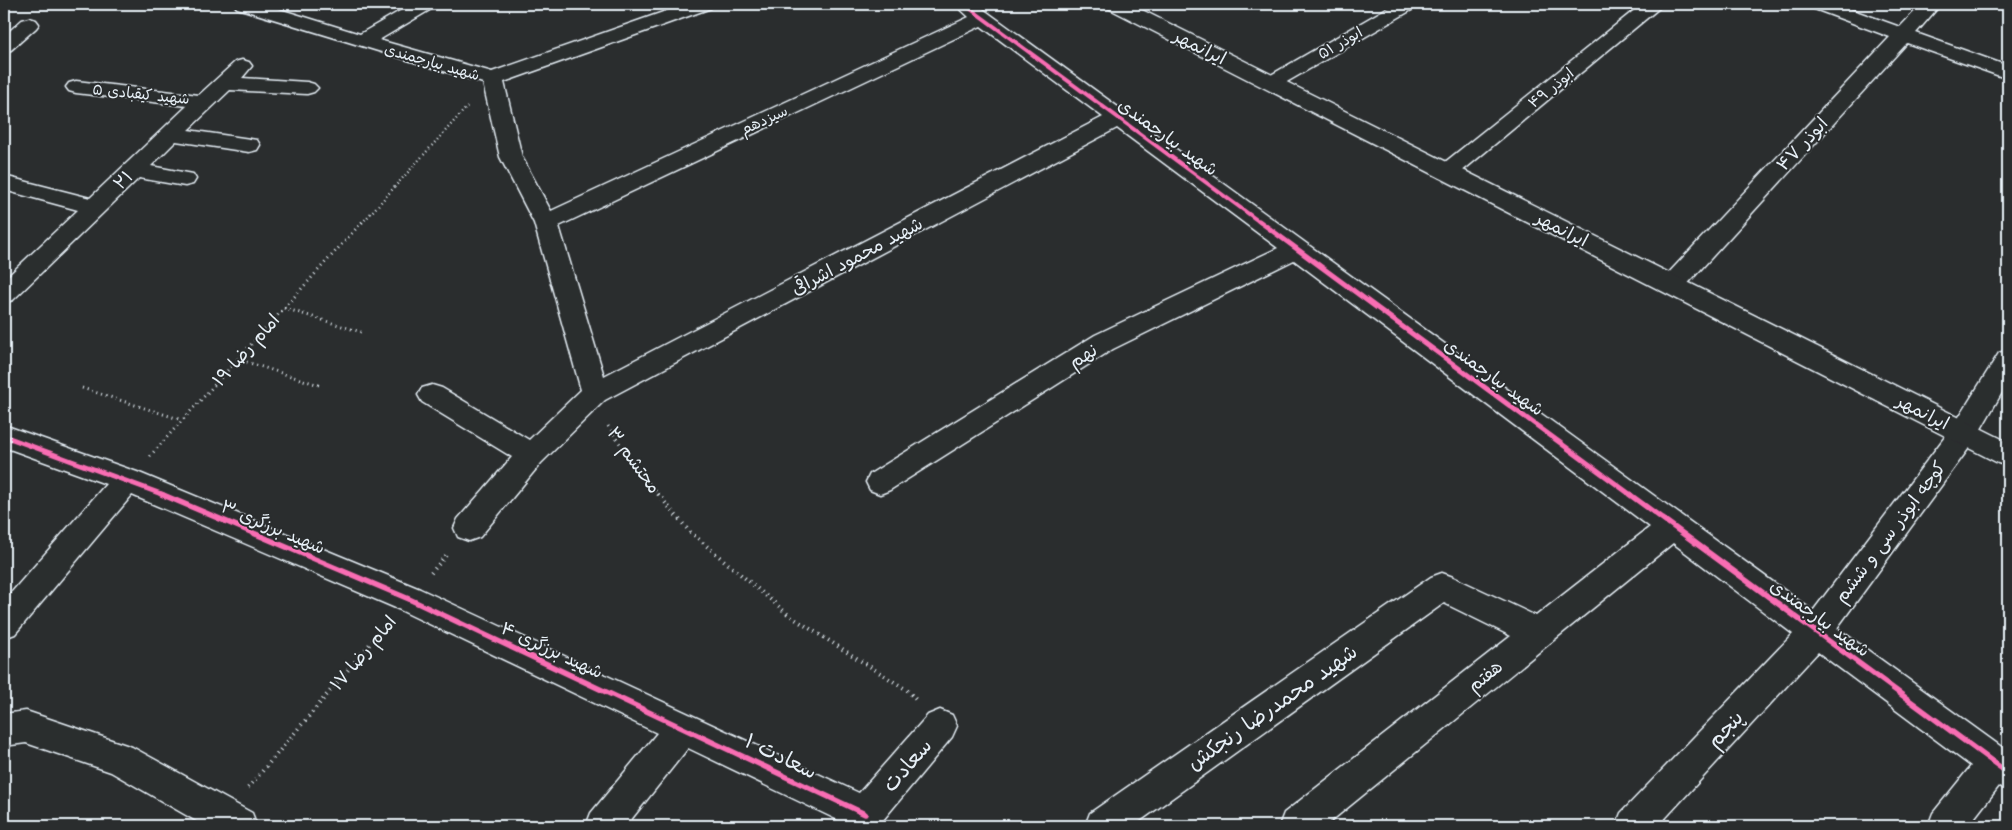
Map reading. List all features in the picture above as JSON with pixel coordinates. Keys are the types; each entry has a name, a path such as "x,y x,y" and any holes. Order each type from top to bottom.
{"street":[{"name":"شهید بیارجمندی","path":"244,4 492,79 695,5"},
{"path":"362,41 426,4"},
{"name":"ایرانمهر","path":"1115,4 2008,455"},
{"name":"ابوذر ۵۱","path":"1271,83 1408,4"},
{"name":"ابوذر ۴۹","path":"1448,172 1654,4"},
{"path":"1819,4 2008,73"},
{"name":"ابوذر ۴۷","path":"1672,285 1932,4"},
{"name":"شهید بیارجمندی","path":"973,11 2002,768"},
{"name":"سیزدهم","path":"546,223 973,11"},
{"path":"4,46 29,24"},
{"name":"۲۱","path":"8,286 95,207 242,66"},
{"path":"469,528 531,455 595,393 546,223 511,157 492,79"},
{"path":"224,83 307,88"},
{"name":"۵ شهید کیقبادی","path":"76,88 206,102"},
{"name":"شهید محمود اشراقی","path":"595,393 1119,118"},
{"path":"172,134 249,145"},
{"path":"134,170 185,179"},
{"path":"6,183 95,207"},
{"name":"نهم","path":"880,482 1104,342 1297,249"},
{"name":"کوچه ابوذر سی و ششم","path":"1816,632 1964,432 2008,360"},
{"path":"432,395 531,455"},
{"name":"۳ شهید برزگری","path":"4,436 127,480 409,599"},
{"path":"4,624 127,480"},
{"name":"هفتم","path":"1296,826 1673,526"},
{"name":"شهید محمدرضا رنجکش","path":"1103,826 1442,587 1538,633"},
{"name":"۴ شهید برزگری","path":"409,599 683,727"},
{"name":"پنجم","path":"1634,826 1816,632"},
{"name":"سعادت","path":"859,820 940,726"},
{"path":"4,730 26,727 120,759 226,823"},
{"path":"604,826 683,727"},
{"name":"۱ سعادت","path":"683,727 859,820"},
{"path":"1946,826 2002,768"}],"path":[{"path":"284,308 361,332"},
{"path":"237,359 318,385"},
{"path":"82,388 182,420"}],"cycle path":[{"path":"964,4 2008,773"},
{"path":"4,436 127,480 409,599 865,814"}]}
